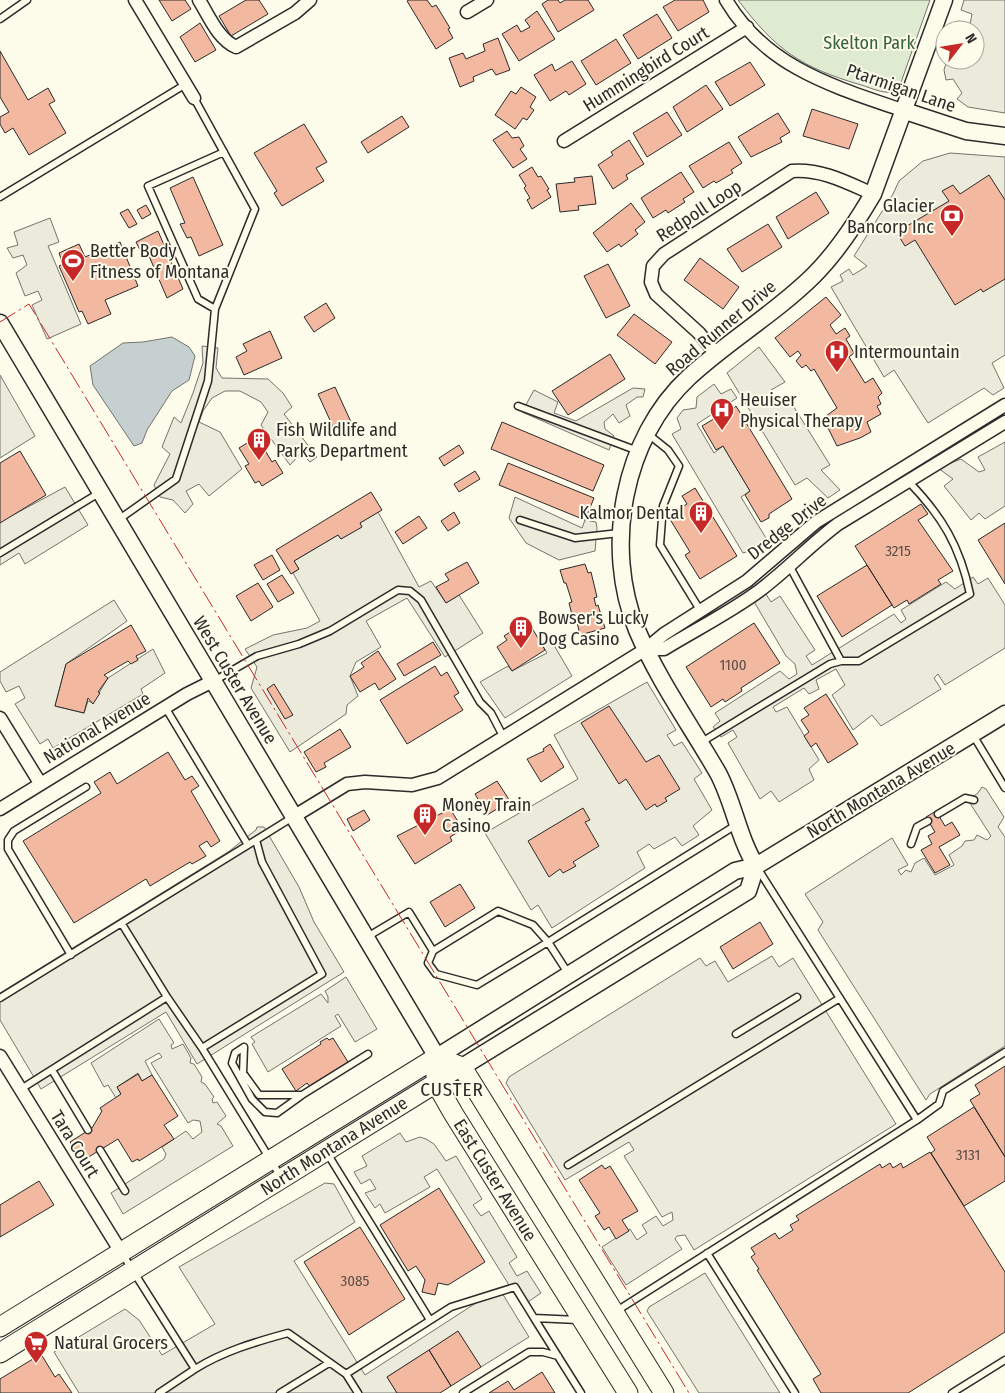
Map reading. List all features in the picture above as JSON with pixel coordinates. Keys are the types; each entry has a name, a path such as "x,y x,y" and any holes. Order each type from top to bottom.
{"main road":[{"name":"Road Runner Drive","path":"756,866 746,849 724,786 646,649 632,618 621,561 621,533 630,477 647,434 677,389 716,354 814,276 837,250 873,194 905,111 944,0"},
{"name":"Ptarmigan Lane","path":"905,111 966,132 1005,136"},
{"name":"West Custer Avenue","path":"0,323 437,1057"},
{"name":"North Montana Avenue","path":"0,1327 735,871 756,866 1005,714"},
{"name":"North Montana Avenue","path":"0,1353 748,891 756,866"},
{"path":"436,1083 437,1057 462,1067"},
{"name":"East Custer Avenue","path":"462,1067 664,1393"},
{"name":"East Custer Avenue","path":"436,1083 628,1393"}],"street":[{"path":"135,0 194,98"},
{"path":"199,0 217,30 229,44 236,47 295,13 310,0"},
{"path":"467,12 487,0"},
{"name":"Ptarmigan Lane","path":"726,0 747,27 772,52 800,71 823,82 905,111"},
{"name":"Hummingbird Court","path":"564,141 747,27"},
{"name":"Redpoll Loop","path":"716,354 699,333 656,294 651,282 653,266 664,254 792,171 807,170 826,173 873,194"},
{"name":"Dredge Drive","path":"293,817 347,784 366,782 412,785 438,778 646,649 664,634 747,581 816,522 1005,405"},
{"name":"Dredge Drive","path":"646,649 664,649 757,592 790,567 817,540 838,524 1005,422"},
{"name":"National Avenue","path":"0,809 165,707 213,681"},
{"path":"0,718 40,783"},
{"name":"Tara Court","path":"0,1056 121,1252"}],"lane":[{"path":"0,19 27,0"},
{"path":"0,198 186,84"},
{"path":"117,520 176,479 208,381 214,309 255,209 194,98"},
{"path":"214,309 198,298 148,186 224,152"},
{"path":"518,406 639,451"},
{"path":"647,434 668,450 679,466 663,506 660,545 700,610"},
{"path":"700,743 830,664 841,661 859,661 970,594 963,564 950,535 928,502 908,481"},
{"path":"0,553 100,492"},
{"path":"520,520 575,538 621,533"},
{"path":"790,567 841,661"},
{"path":"213,681 257,656 299,644 330,631 398,590 410,591 421,600 480,702 491,713 504,738"},
{"path":"165,707 248,845"},
{"path":"972,734 1005,788"},
{"path":"71,955 8,849 8,840 14,831 86,787"},
{"path":"938,814 965,798 974,800"},
{"path":"0,998 293,817"},
{"path":"911,844 917,827 928,821"},
{"path":"568,973 548,942 533,925 498,911 433,951 428,963 436,974 477,985 548,942 737,825"},
{"path":"202,1048 322,974 262,862 256,840"},
{"path":"756,866 917,1120"},
{"path":"366,938 409,912 433,951"},
{"path":"122,924 167,997 202,1048 282,1178"},
{"path":"20,1089 167,997"},
{"path":"736,1034 797,997"},
{"path":"568,1165 840,998"},
{"path":"302,1095 259,1095 243,1074 244,1047 235,1053 232,1063 252,1099 265,1112 277,1113 302,1095 368,1054"},
{"path":"614,1312 917,1120 939,1104 942,1091 1005,1052"},
{"path":"52,1070 88,1130"},
{"path":"100,1150 125,1191"},
{"path":"326,1151 430,1320"},
{"path":"121,1252 194,1369"},
{"path":"707,1253 795,1393"},
{"path":"346,1374 451,1307 515,1287 581,1393"},
{"path":"534,1318 583,1320"},
{"path":"159,1393 214,1357 243,1346 288,1333 346,1374 358,1393"},
{"path":"463,1393 528,1352 543,1352 558,1356"},
{"path":"952,1393 1005,1360"},
{"path":"280,1393 330,1363"}],"green space":[{"name":"Skelton Park","path":"738,0 930,0 898,91 884,92 840,78 805,63 778,44 765,32"}],"shaded area":[{"path":"964,0 1005,0 1005,113 968,107 957,99 962,93 953,79 946,80 944,70 985,70 985,20 971,20 972,14 961,10"},
{"path":"950,153 1005,157 1005,355 992,363 1004,388 993,395 984,388 928,423 894,370 884,377 831,287 843,281 840,275 849,269 853,275 867,266 854,256 893,194 899,181 923,161"},
{"path":"50,218 59,242 48,246 81,324 47,339 32,305 42,300 38,291 25,296 16,273 27,265 23,255 13,258 7,248 18,245 14,232"},
{"path":"172,337 189,347 195,356 189,380 172,391 147,430 142,443 134,446 93,385 90,366 123,343"},
{"path":"202,346 218,348 216,368 222,378 268,379 283,393 292,407 284,414 317,457 310,462 301,453 290,465 261,425 268,412 261,402 240,391 225,391 212,398 203,411 199,422 220,432 242,469 209,496 199,484 186,491 193,504 185,513 173,500 160,497 154,485 170,454 162,447 174,417 181,423 193,393 203,363"},
{"path":"759,347 785,382 771,390 778,402 787,396 830,465 821,470 840,490 828,498 807,478 795,485 727,373"},
{"path":"0,375 35,436 0,458"},
{"path":"714,384 721,394 731,389 737,398 697,424 714,453 723,446 750,491 741,497 769,543 759,552 754,549 743,553 672,434 681,429 677,418 683,410 696,408 697,397"},
{"path":"633,388 645,389 643,397 637,397 626,405 630,416 619,423 613,414 604,422 605,429 614,436 609,450 522,412 534,390 558,402 554,413 576,421"},
{"path":"1005,442 1005,506 985,519 979,513 971,520 944,486 953,479 938,468 961,459 979,472 985,470 978,457"},
{"path":"65,487 88,525 25,564 19,553 0,565 0,522"},
{"path":"515,497 582,528 585,520 596,522 595,551 559,560 526,543 509,518"},
{"path":"378,512 419,587 431,581 446,603 459,595 483,633 445,657 407,598 366,621 381,647 356,662 350,676 358,696 347,705 346,714 290,752 251,688 257,667 245,649 273,635 307,628 320,621 293,573 299,569 294,561 338,535 341,539 361,527 360,523"},
{"path":"973,577 978,584 988,578 1005,605 1005,648 945,685 938,674 934,678 941,689 881,726 872,715 853,730 832,695 845,685 836,669 816,680 819,689 809,694 804,688 773,707 776,712 787,707 819,760 809,769 814,780 779,802 771,791 760,799 728,743 737,737 733,730 721,737 713,727 720,721 715,713 780,671 789,679 797,674 795,664 786,656 753,600 764,591 771,602 780,596 815,650 806,656 812,665 894,614 901,623 906,619 901,610 946,582 955,589"},
{"path":"114,600 127,621 66,664 55,706 84,713 88,701 93,703 108,678 153,649 165,673 141,689 143,694 53,748 48,739 40,744 15,704 25,698 19,686 6,692 0,681 0,672"},
{"path":"551,640 572,676 505,718 480,682 508,666 512,671 547,653 543,646"},
{"path":"647,682 676,730 667,735 674,746 682,742 702,773 694,779 712,810 693,826 699,835 682,846 675,837 654,849 649,844 637,852 645,868 552,928 538,905 531,910 485,833 578,779 554,735"},
{"path":"982,787 986,789 1004,817 998,827 1005,837 1005,1046 930,1094 926,1100 818,930 823,922 805,894 892,838 908,865 898,870 901,875 906,870 911,872 915,863 924,858 935,875 954,865 949,855 962,846 965,841 974,840 977,835 987,840 991,836 968,800 978,793"},
{"path":"257,827 264,827 299,887 314,922 344,972 197,1064 166,1012 41,1089 0,1020 0,993 228,852 256,830"},
{"path":"772,956 779,967 793,958 896,1124 694,1250 685,1235 677,1236 675,1239 682,1249 626,1285 602,1247 630,1229 637,1240 647,1233 642,1225 656,1216 663,1226 673,1220 672,1212 662,1217 624,1156 634,1150 629,1142 565,1180 506,1083 509,1077 700,958 706,966 715,961 728,982"},
{"path":"346,977 377,1029 355,1042 338,1014 335,1016 341,1026 268,1072 252,1044 255,1042 251,1037 321,994 328,1003 325,991"},
{"path":"159,1019 174,1043 171,1045 172,1049 183,1044 191,1058 190,1063 194,1064 202,1077 201,1082 205,1084 214,1097 212,1099 213,1103 217,1102 226,1116 217,1124 221,1126 233,1146 123,1214 111,1193 164,1159 166,1154 162,1147 186,1131 193,1139 202,1132 200,1121 193,1120 188,1123 151,1063 162,1057 159,1053 145,1061 152,1075 142,1081 138,1073 117,1087 121,1094 116,1098 108,1085 104,1087 91,1063"},
{"path":"400,1133 406,1142 420,1137 426,1139 434,1144 446,1161 456,1156 482,1199 473,1205 481,1216 489,1211 517,1257 509,1263 517,1276 527,1271 541,1293 522,1306 437,1169 424,1177 430,1187 385,1213 380,1204 375,1208 365,1193 376,1189 370,1179 361,1184 354,1172 367,1166 362,1156"},
{"path":"325,1183 334,1184 355,1222 294,1261 365,1375 499,1288 529,1337 481,1367 458,1332 387,1377 397,1393 79,1393 54,1352 125,1309 139,1320 162,1355 215,1324 179,1267"},
{"path":"705,1273 780,1393 699,1393 647,1311 649,1307"}],"building":[{"path":"159,0 185,0 191,9 172,21"},
{"path":"246,0 259,0 268,14 231,36 219,16"},
{"path":"427,0 432,7 436,5 450,28 448,29 453,38 436,49 407,1"},
{"path":"548,0 558,0 560,3 565,0 588,0 594,10 558,32 542,4"},
{"path":"675,0 703,0 709,12 678,31 663,7"},
{"path":"537,11 555,39 519,61 502,34 517,25 521,32 530,27 525,20"},
{"path":"657,14 672,38 638,59 623,35"},
{"path":"200,23 216,50 195,62 180,37"},
{"path":"498,38 510,70 496,75 492,69 473,77 474,81 460,87 449,58 463,53 466,59 485,51 483,44"},
{"path":"616,39 631,63 596,85 581,61"},
{"path":"0,51 28,100 48,88 55,101 49,104 66,133 29,155 13,128 5,133 0,124 0,117 9,112 0,97"},
{"path":"572,61 586,84 569,95 566,91 550,101 534,75 552,64 555,71"},
{"path":"750,62 765,85 730,106 715,82"},
{"path":"706,85 723,109 687,132 673,107"},
{"path":"521,87 536,97 530,107 534,110 527,120 523,118 515,129 495,115 511,91 516,94"},
{"path":"812,109 858,124 849,149 803,136"},
{"path":"667,112 682,135 647,157 633,133"},
{"path":"778,113 790,132 780,138 782,142 751,157 738,137"},
{"path":"402,116 409,127 368,153 361,142"},
{"path":"304,124 327,162 316,168 324,181 282,206 274,193 277,191 254,153"},
{"path":"507,131 512,138 519,137 524,146 520,149 527,159 513,168 493,140"},
{"path":"629,140 644,164 626,175 628,179 613,189 598,165 613,155 611,152"},
{"path":"729,142 742,163 731,170 733,173 703,188 689,166"},
{"path":"532,167 538,177 541,176 549,189 547,190 551,197 532,209 527,200 530,198 524,188 526,186 519,175"},
{"path":"681,172 694,192 683,199 685,202 668,213 666,210 653,218 641,198"},
{"name":"Glacier Bancorp Inc","path":"989,175 1005,200 1005,279 983,292 981,289 955,305 915,240 905,246 898,235 909,229 907,226 949,201 942,191 953,185 960,194"},
{"path":"592,176 596,204 578,206 579,210 560,212 556,184 575,182 574,178"},
{"path":"193,177 223,245 199,256 191,237 187,238 180,224 185,223 170,188"},
{"path":"816,192 829,213 788,239 776,217"},
{"path":"631,203 645,222 635,230 638,234 621,247 619,244 607,252 593,233"},
{"path":"146,205 151,214 142,219 137,210"},
{"path":"128,209 137,224 129,228 120,213"},
{"path":"768,224 782,247 742,272 727,249"},
{"path":"158,231 183,289 167,298 149,256 144,258 136,242"},
{"path":"120,242 138,286 105,300 111,314 88,324 82,311 79,312 59,266 63,264 59,253 79,244 85,257"},
{"path":"700,258 739,287 723,309 684,280"},
{"path":"608,264 630,306 606,318 584,276"},
{"name":"Intermountain","path":"826,297 841,315 830,325 836,334 845,328 850,336 846,339 854,353 849,357 865,383 873,378 882,393 878,397 881,404 877,406 881,414 867,422 871,432 837,446 827,426 831,425 826,416 837,408 814,369 811,371 806,365 802,368 796,361 801,355 798,351 790,357 775,338"},
{"path":"326,303 335,318 314,332 304,317"},
{"path":"634,314 672,342 655,364 617,335"},
{"path":"270,331 282,358 244,375 236,357 247,351 243,344"},
{"path":"610,354 625,379 568,415 552,391"},
{"path":"335,387 351,422 334,429 318,394"},
{"path":"730,405 733,409 736,406 792,499 769,514 769,518 761,522 745,495 750,491 723,446 716,450 702,426 717,417 715,413"},
{"path":"502,422 604,465 593,491 491,449"},
{"name":"Fish Wildlife and Parks Department","path":"257,437 272,462 275,460 283,473 262,486 259,481 255,483 245,466 249,464 239,448"},
{"path":"459,445 464,453 444,466 439,458"},
{"path":"20,451 46,495 0,523 0,463"},
{"path":"508,463 594,498 585,520 499,485"},
{"path":"475,471 480,479 459,492 454,484"},
{"name":"Kalmor Dental","path":"695,488 737,556 700,579 685,555 690,552 668,516 687,504 682,496"},
{"path":"371,492 382,510 360,523 362,527 341,539 338,535 294,561 299,569 291,574 276,550"},
{"path":"921,504 928,514 918,520 953,571 938,580 941,584 909,604 907,600 894,608 855,546"},
{"path":"454,512 460,523 448,531 441,521"},
{"path":"419,516 427,528 403,544 395,532"},
{"path":"1005,523 1005,584 978,540"},
{"path":"272,555 280,570 263,580 254,565"},
{"path":"467,562 479,583 446,603 436,587 449,580 445,574"},
{"path":"585,564 588,573 591,572 597,597 594,598 596,606 598,605 605,628 580,635 575,614 572,615 569,603 572,602 560,570"},
{"path":"867,565 892,605 842,637 817,596"},
{"path":"282,575 294,593 278,602 267,584"},
{"path":"258,583 273,607 251,621 236,596"},
{"name":"Bowser's Lucky Dog Casino","path":"524,623 528,630 532,628 545,650 512,671 497,647 507,640 504,636"},
{"path":"754,623 780,663 741,688 742,691 725,702 723,699 711,707 686,667"},
{"path":"131,625 146,651 136,656 138,660 131,664 128,661 104,675 108,678 98,692 100,693 93,704 88,698 84,713 55,706 66,664"},
{"path":"433,642 441,655 404,676 397,664"},
{"path":"378,651 396,679 379,690 375,683 360,692 350,676 364,667 361,663"},
{"path":"435,666 441,676 447,672 459,693 454,696 463,710 407,744 380,700"},
{"path":"274,684 293,715 285,719 267,689"},
{"path":"826,694 858,744 828,763 816,743 811,747 804,736 809,732 801,720 809,715 804,708"},
{"path":"609,706 646,762 659,755 680,789 665,798 667,801 657,807 655,804 646,810 626,779 619,784 581,723"},
{"path":"340,729 351,747 324,763 326,767 316,772 304,752"},
{"path":"550,744 564,767 541,782 527,759 544,751 543,749"},
{"path":"168,752 185,780 192,776 199,786 191,791 220,841 211,847 207,841 199,846 206,856 192,864 190,862 150,886 146,879 74,923 23,841 101,793 94,782 110,772 117,784"},
{"path":"497,781 510,801 487,815 475,794"},
{"path":"583,808 590,820 585,822 599,846 573,862 576,866 563,873 560,869 549,877 528,841"},
{"name":"Money Train Casino","path":"450,809 463,829 450,837 452,841 415,864 397,836"},
{"path":"364,810 370,820 353,831 347,819"},
{"path":"936,811 945,826 952,822 960,835 939,847 950,865 935,873 921,850 932,844 928,836 935,832 926,817"},
{"path":"460,884 475,908 445,927 430,902"},
{"path":"760,922 773,944 733,969 720,947"},
{"path":"327,1038 329,1040 333,1038 348,1062 311,1088 307,1083 296,1091 282,1069 321,1044 320,1042"},
{"path":"1005,1066 1005,1157 970,1100 980,1094 975,1085"},
{"path":"138,1074 142,1081 152,1075 178,1116 164,1125 174,1139 139,1161 138,1159 132,1162 118,1139 82,1161 70,1142 92,1128 102,1111 100,1108 121,1094 117,1087"},
{"path":"974,1107 1005,1157 1005,1181 964,1206 931,1153 935,1150 927,1137"},
{"path":"930,1152 1005,1272 1005,1332 908,1393 821,1393 813,1379 821,1374 757,1270 759,1269 751,1257 755,1254 751,1248 775,1233 779,1239 793,1230 790,1225 799,1220 796,1216 880,1164 882,1168 890,1163 893,1168 901,1163 903,1168"},
{"path":"602,1165 605,1169 610,1166 638,1211 622,1220 629,1231 616,1239 609,1227 604,1230 595,1216 600,1213 579,1180"},
{"path":"39,1181 54,1205 0,1237 0,1205"},
{"path":"439,1188 485,1262 448,1285 438,1283 435,1295 422,1292 425,1280 416,1266 408,1271 380,1225"},
{"path":"360,1227 405,1299 349,1335 304,1262"},
{"path":"458,1331 481,1367 451,1386 429,1350"},
{"path":"429,1350 451,1386 440,1393 397,1393 387,1377"},
{"name":"Natural Grocers","path":"41,1354 55,1377 59,1374 72,1393 0,1393 0,1379"},
{"path":"542,1372 555,1393 489,1393 508,1381 514,1390"}],"power":[{"path":"0,322 29,304 689,1393"}],"place":[{"name":"Glacier Bancorp Inc","path":"952,237"},
{"name":"Better Body Fitness of Montana","path":"73,282"},
{"name":"Intermountain","path":"837,373"},
{"name":"Heuiser Physical Therapy","path":"722,431"},
{"name":"Fish Wildlife and Parks Department","path":"259,461"},
{"name":"Kalmor Dental","path":"701,534"},
{"name":"Bowser's Lucky Dog Casino","path":"521,649"},
{"name":"Money Train Casino","path":"425,836"},
{"name":"Natural Grocers","path":"36,1364"}],"district":[{"name":"CUSTER","path":"452,1089"}]}
